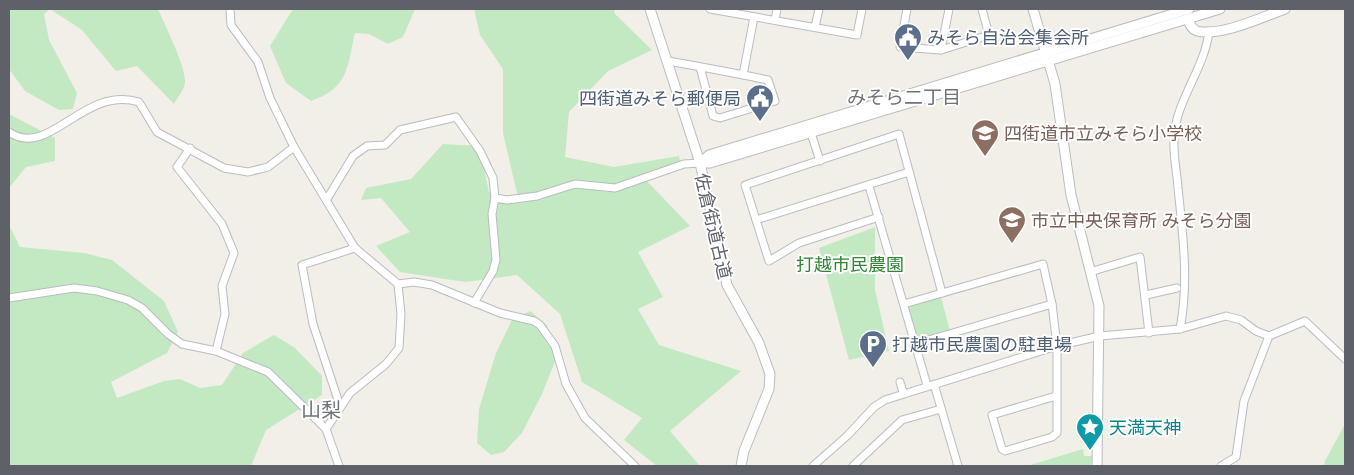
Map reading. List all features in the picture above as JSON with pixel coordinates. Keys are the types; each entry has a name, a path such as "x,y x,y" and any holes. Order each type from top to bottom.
{"street":[{"path":"230,9 231,25 258,62 270,98 294,147 355,248 398,284 401,314 399,348 386,364 350,393 326,429"},
{"name":"佐倉街道古道","path":"650,9 700,163 727,284 758,343 770,374 769,389 744,451 741,466"},
{"path":"710,9 732,11 754,17 857,35 862,9"},
{"path":"775,20 777,9"},
{"path":"815,27 819,9"},
{"path":"907,9 900,46 941,50 989,35 982,9"},
{"path":"941,50 949,9"},
{"path":"1033,9 1049,62 1062,127 1070,195 1099,306 1097,466"},
{"path":"700,163 709,155 1189,9"},
{"path":"495,198 507,200 537,196 575,184 614,188 684,164 710,163 1220,9"},
{"path":"1188,19 1191,27 1196,31 1229,29 1285,9"},
{"path":"743,74 754,17"},
{"path":"1180,329 1186,298 1185,261 1174,139 1177,116 1208,46 1209,31"},
{"path":"668,62 700,67 743,74 768,80 775,100 720,118 713,116 700,67"},
{"path":"9,132 24,139 36,139 95,104 117,98 128,98 139,102 158,132 224,168 248,172 268,167 294,147"},
{"path":"327,199 353,156 367,146 386,145 400,130 456,117 480,151 493,178 495,198 492,214 496,260 494,271 474,302"},
{"path":"811,133 820,161"},
{"path":"879,217 799,243 769,261 745,185 900,134 942,293"},
{"path":"190,148 177,167 222,224 234,253 222,286 226,314 216,351"},
{"path":"756,220 909,172"},
{"path":"869,186 915,344 942,409 958,466"},
{"path":"340,406 313,324 302,265 355,248"},
{"path":"1090,272 1140,257 1149,333"},
{"path":"904,304 1042,264 1052,304 1057,346 1056,396 1058,426 1056,435 1003,450 992,415 1056,396"},
{"path":"398,284 414,282 432,286 500,313 534,321 540,325 555,346 566,384 585,418 635,466"},
{"path":"9,298 74,288 122,297 142,308 168,334 182,344 216,351 268,372 326,429 340,466"},
{"path":"1146,295 1177,288"},
{"path":"915,344 1052,304"},
{"path":"813,466 848,435 874,407 884,400 903,392 1057,346 1100,336 1180,329 1226,316 1241,320 1256,331 1269,336 1305,322 1345,358"},
{"path":"1221,466 1236,457 1244,401 1269,336"},
{"path":"900,382 903,392"},
{"path":"853,466 902,420 942,409"}],"green space":[{"path":"9,9 50,9 44,14 49,40 77,93 73,109 59,110 25,91 9,69"},
{"path":"50,9 158,9 179,57 185,76 184,86 174,104 137,66 116,71 82,30"},
{"path":"293,9 415,9 403,37 388,44 369,34 355,33 348,66 340,83 333,90 311,101 286,83 270,46"},
{"path":"474,9 614,9 615,14 652,50 608,71 569,112 565,157 614,167 679,156 681,165 643,177 690,226 638,252 663,297 638,309 659,345 741,371 670,431 700,466 657,466 624,440 642,418 582,382 560,314 517,275 465,282 400,272 376,246 410,232 381,198 361,200 366,188 411,179 443,144 479,146 489,192 519,202 503,133 503,69 480,35"},
{"path":"9,114 55,138 55,161 26,167 9,188"},
{"path":"9,225 20,247 84,253 112,260 164,301 178,332 167,353 111,382 117,398 164,381 180,379 200,388 222,385 243,353 274,335 295,348 322,376 322,395 266,430 251,466 9,466"},
{"name":"打越市民農園","path":"875,227 875,290 889,351 849,360 819,248"},
{"path":"941,297 950,331 918,340 908,307"},
{"path":"530,311 547,325 556,359 542,394 522,433 504,452 491,455 477,443 479,409 496,353 512,320"},
{"path":"1345,424 1345,466 1324,466 1325,461"},
{"path":"1083,449 1084,456 1092,456 1091,466 1027,466"}],"place":[{"name":"みそら自治会集会所","path":"908,61"},
{"name":"四街道みそら郵便局","path":"760,122"},
{"name":"四街道市立みそら小学校","path":"985,157"},
{"name":"市立中央保育所 みそら分園","path":"1012,244"},
{"name":"打越市民農園の駐車場","path":"873,368"},
{"name":"天満天神","path":"1090,451"}],"district":[{"name":"みそら二丁目","path":"904,96"},
{"name":"山梨","path":"321,409"}]}
